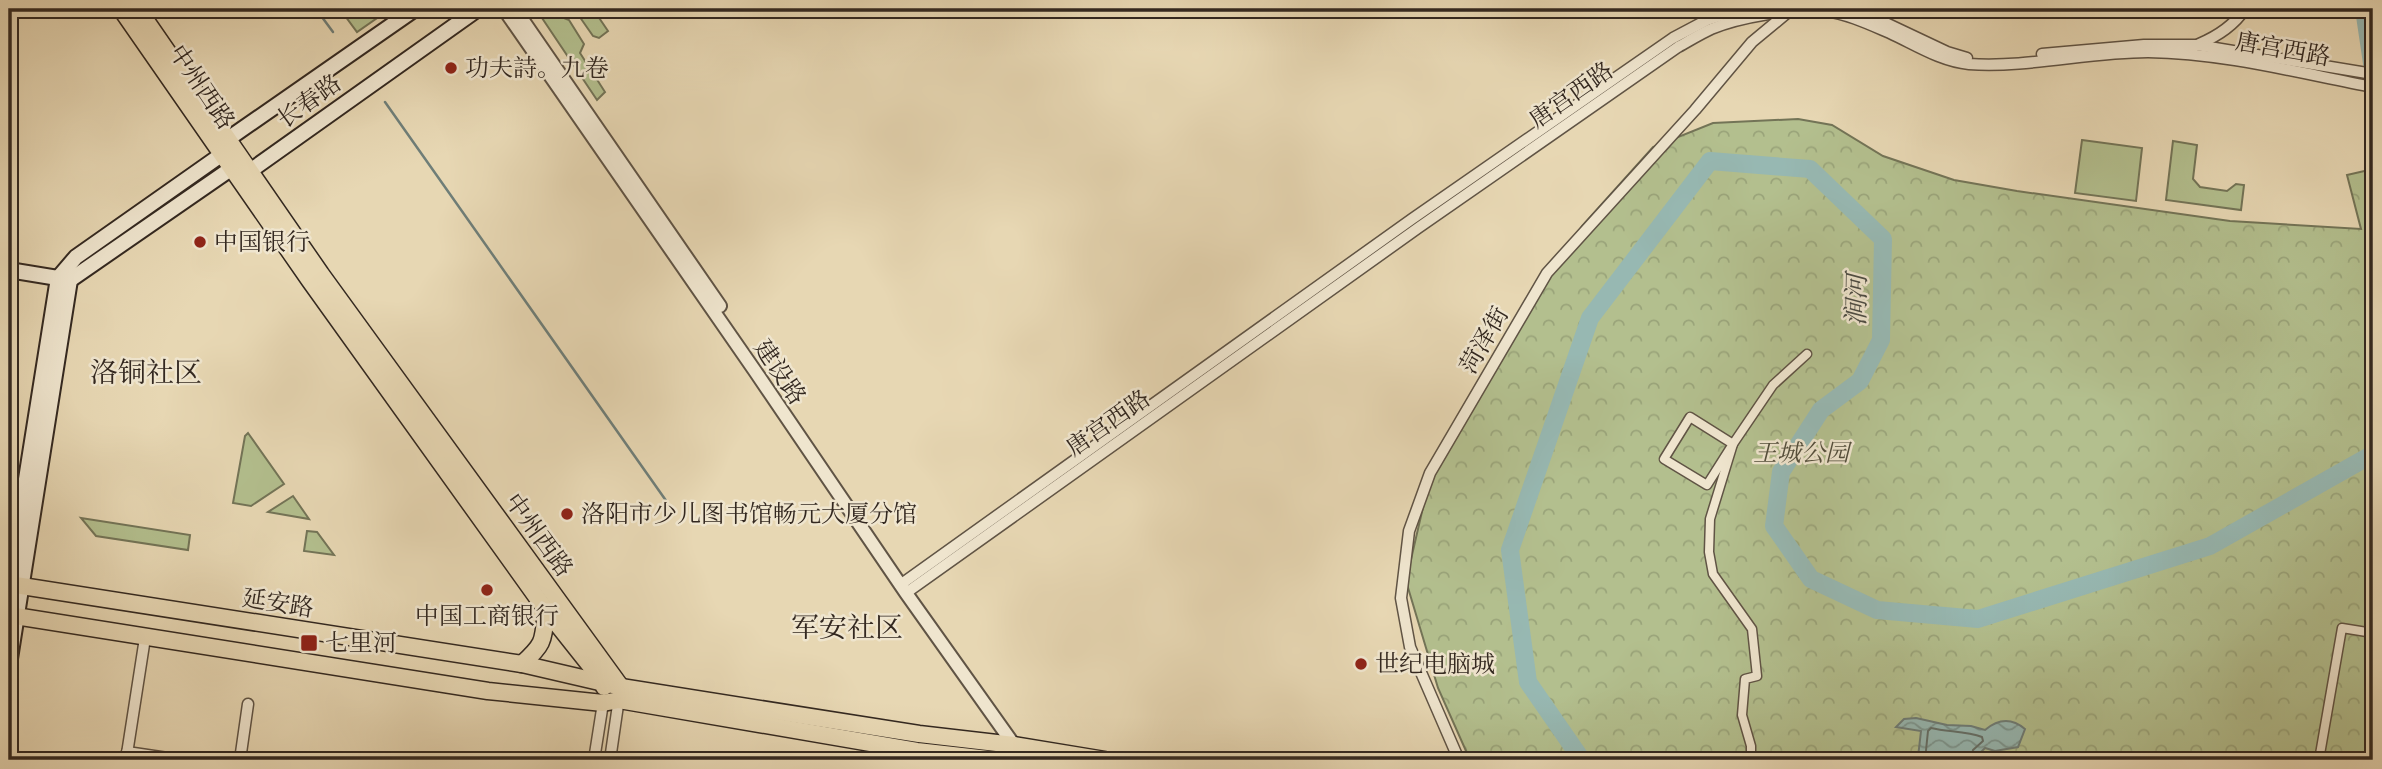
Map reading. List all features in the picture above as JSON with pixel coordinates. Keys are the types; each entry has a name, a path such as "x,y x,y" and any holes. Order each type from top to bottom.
{"main road":[{"name":"中州西路","path":"121,9 310,281 546,610 604,683"},
{"name":"中州西路","path":"138,9 614,697"},
{"name":"长春路","path":"228,139 415,9"},
{"name":"长春路","path":"250,171 478,9"},
{"path":"227,162 228,139"},
{"path":"227,162 250,171"},
{"path":"9,665 12,585 64,279 76,257 227,162"},
{"path":"9,270 64,279"},
{"name":"延安路","path":"12,585 522,664 604,683"},
{"path":"522,664 540,648 546,610"},
{"path":"12,616 488,691 614,697 919,734 1019,751 1105,760"},
{"path":"604,683 614,697 916,756 997,760"}],"street":[{"name":"建设路","path":"503,9 1019,751"},
{"name":"建设路","path":"515,9 906,587"},
{"name":"唐宫西路","path":"906,587 1412,219 1673,38 1707,20 1741,9"},
{"name":"唐宫西路","path":"1856,9 1947,52 1967,58 1992,59 2144,45 2197,45 2373,87"},
{"path":"2193,56 2197,45 2216,37 2245,9"},
{"name":"唐宫西路","path":"906,587 1678,47 1711,29 1734,22 1788,13 1826,11 1858,19 1942,59 1965,63 1991,65 2146,52 2193,56 2231,54 2373,74"},
{"name":"菏泽街","path":"1459,760 1410,647 1401,598 1409,531 1430,473 1547,273 1695,110 1752,42 1788,13"},
{"path":"1732,444 1690,417 1664,459 1707,485 1773,385 1807,354"},
{"path":"1732,444 1710,519 1709,552 1713,574 1752,629 1757,676 1745,680 1742,715 1751,746 1751,760"},
{"path":"2319,760 2342,628 2373,633"},
{"path":"145,638 126,756 181,760"},
{"path":"594,760 614,697"},
{"path":"610,760 614,697"},
{"path":"240,760 248,704"}],"green space":[{"path":"340,9 390,9 357,32"},
{"path":"536,9 554,9 561,17 569,20 584,44 580,53 605,92 597,100"},
{"path":"577,9 593,9 608,31 599,38 593,36"},
{"name":"王城公园","path":"1798,119 1832,125 1883,156 1954,180 2230,221 2361,229 2347,175 2373,169 2373,760 1470,760 1438,688 1406,581 1424,503 1446,444 1582,226 1653,147 1713,123"},
{"path":"2082,140 2142,148 2136,201 2075,193"},
{"path":"2173,141 2197,145 2193,179 2200,187 2227,191 2236,184 2244,185 2241,210 2166,200"},
{"path":"248,433 284,484 251,506 233,503 245,436"},
{"path":"293,496 309,519 268,512"},
{"path":"81,518 190,535 188,550 96,536"},
{"path":"307,531 317,532 334,555 304,551"}],"water":[{"path":"1916,718 1985,730 2000,722 2010,722 2025,729 2018,747 1995,751 1985,748 1977,760 1926,760 1918,757 1921,731 1896,727 1904,719"}],"waterway":[{"path":"316,9 333,32"},
{"name":"涧河","path":"2364,9 2373,70"},
{"path":"385,102 667,502"},
{"name":"涧河","path":"1582,760 1528,682 1510,550 1590,318 1710,161 1810,169 1883,239 1881,340 1860,381 1821,410 1781,472 1774,526 1811,579 1877,610 1978,619 2210,546 2373,454"}],"place":[{"name":"功夫詩。九卷","path":"451,68"},
{"name":"中国银行","path":"200,242"},
{"name":"洛阳市少儿图书馆畅元大厦分馆","path":"567,514"},
{"name":"中国工商银行","path":"487,590"},
{"name":"七里河","path":"309,643"},
{"name":"世纪电脑城","path":"1361,664"}],"district":[{"name":"洛铜社区","path":"146,372"},
{"name":"军安社区","path":"847,627"}]}
